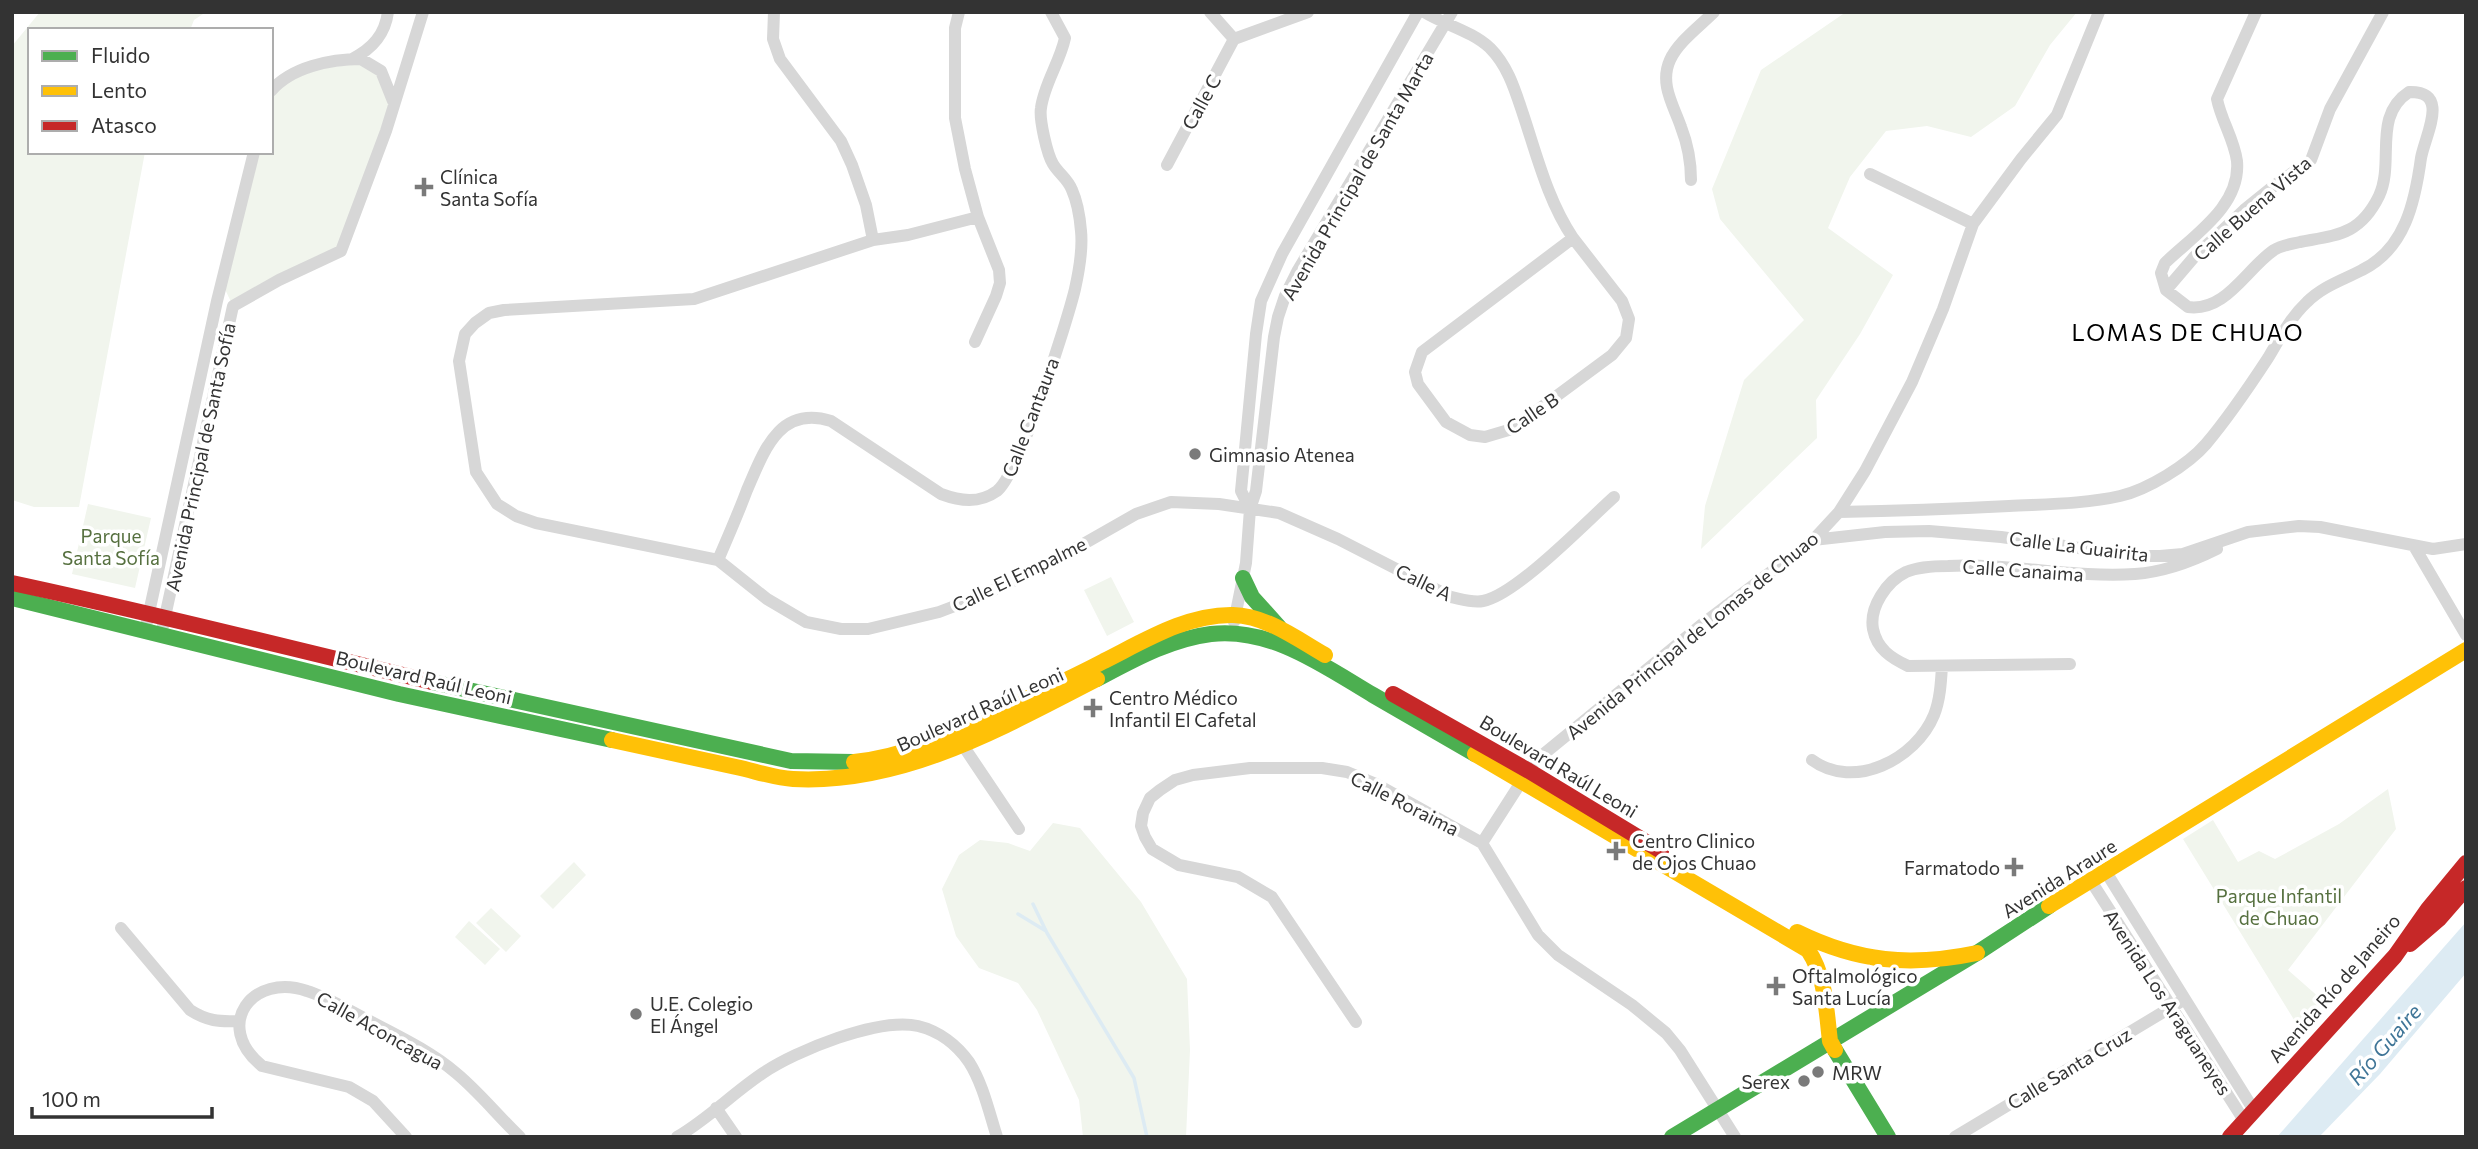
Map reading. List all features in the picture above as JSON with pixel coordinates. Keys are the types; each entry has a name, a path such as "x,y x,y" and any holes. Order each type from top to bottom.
{"street":[{"path":"273,89 281,80 296,72 352,59 375,44 387,23 388,12"},
{"name":"Avenida Principal de Santa Sofía","path":"145,631 158,615 233,306 279,280 341,251 386,131 423,12"},
{"path":"774,12 773,39 780,59 841,141 866,205 873,240"},
{"path":"960,12 955,28 955,118 978,217 999,270 1000,283 975,342"},
{"name":"Calle Cantaura","path":"718,560 770,441 789,423 803,418 816,416 831,421 941,494 954,499 963,501 989,496 1004,484 1029,429 1071,305 1081,255 1081,230 1073,193 1066,178 1053,164 1040,109 1061,57 1065,38 1051,12"},
{"path":"1210,12 1234,39 1308,12"},
{"name":"Avenida Principal de Santa Marta","path":"1250,509 1241,491 1261,302 1282,254 1418,12"},
{"name":"Calle B","path":"1424,12 1476,38 1487,46 1506,69 1559,216 1622,301 1629,319 1626,338 1612,355 1512,429 1485,438 1458,430 1446,422 1418,384 1415,372 1422,352 1573,237"},
{"name":"Avenida Principal de Santa Marta","path":"1233,633 1247,552 1250,509 1255,491 1274,337 1285,296 1452,12"},
{"path":"1691,180 1691,161 1669,99 1666,79 1670,60 1677,50 1714,12"},
{"name":"Avenida Principal de Lomas de Chuao","path":"1482,844 1534,762 1705,622 1813,540 1839,512 1865,471 1912,382 1943,309 1973,225 2057,115 2099,12"},
{"path":"1839,512 1941,511 2053,504 2120,496 2151,484 2179,466 2209,440 2239,400 2283,331 2308,300 2322,289 2375,263 2396,242 2405,229 2422,151 2434,113 2433,104 2427,96 2419,92 2409,92 2394,106 2388,118 2382,187 2370,211 2358,225 2335,236 2276,248 2231,291 2208,307 2188,307 2166,290 2161,273 2165,263 2225,205 2232,193 2237,161 2217,99 2256,12"},
{"name":"Calle Buena Vista","path":"2166,290 2195,256 2244,210 2311,160 2330,109 2383,12"},
{"name":"Calle C","path":"1167,165 1234,39"},
{"path":"352,59 370,62 381,71 394,101"},
{"path":"233,306 222,283 254,154"},
{"path":"1870,174 1973,225"},
{"path":"718,560 536,523 516,516 497,504 480,480 472,454 459,361 465,334 489,313 504,310 694,299 873,240 908,236 978,217"},
{"name":"Avenida Principal de Santa Sofía","path":"162,635 158,615 222,283"},
{"path":"217,301 224,298 233,306"},
{"name":"Calle A","path":"1250,509 1279,513 1338,539 1451,597 1482,601 1511,590 1614,497"},
{"name":"Calle El Empalme","path":"718,560 767,599 806,622 841,629 868,629 898,624 981,596 1043,567 1153,507 1171,502 1188,502 1250,509"},
{"name":"Calle La Guairita","path":"1813,540 1885,532 1928,531 2001,537 2136,556 2183,554 2248,532 2299,526 2319,527 2432,550 2466,544"},
{"name":"Calle Canaima","path":"2070,664 1908,666 1893,659 1880,648 1872,628 1874,612 1880,595 1906,572 1935,566 1976,565 2099,575 2138,574 2175,567 2200,558 2248,532"},
{"path":"2414,547 2466,635"},
{"path":"1243,578 1252,597 1283,631"},
{"name":"Boulevard Raúl Leoni","path":"12,583 158,615 557,711 816,764 883,758 914,750 1049,689 1154,636 1207,618 1235,615 1255,620 1283,631 1808,950 1822,977 1830,1041"},
{"name":"Boulevard Raúl Leoni","path":"12,598 398,694 791,779 820,781 875,775 933,757 1161,646 1188,638 1233,633 1278,644 1309,658 1525,776 1795,931 1834,949 1880,961 1922,962 1955,959 1977,953"},
{"name":"Avenida Araure","path":"1672,1137 1977,953 2466,650"},
{"path":"1812,760 1824,769 1844,773 1865,772 1907,751 1924,733 1934,715 1942,666"},
{"path":"962,744 1019,829"},
{"name":"Calle Roraima","path":"1356,1022 1272,897 1238,877 1179,865 1152,849 1141,826 1150,798 1175,780 1193,775 1250,768 1322,768 1347,772 1376,784 1482,844 1531,926 1548,946 1667,1033 1735,1137"},
{"name":"Avenida Río de Janeiro","path":"2230,1137 2395,956 2428,909 2466,863"},
{"name":"Avenida Los Araguaneyes","path":"2106,872 2178,1003"},
{"name":"Avenida Los Araguaneyes","path":"2091,881 2178,1003 2250,1117"},
{"path":"2395,956 2439,919 2466,888"},
{"path":"121,928 190,1010 205,1019 239,1021 243,1045 262,1066 349,1087 373,1101 406,1137"},
{"name":"Calle Aconcagua","path":"239,1021 242,1011 250,1002 267,990 291,986 309,991 432,1056 457,1073 520,1137"},
{"name":"Calle Santa Cruz","path":"1955,1137 2178,1003"},
{"path":"677,1137 764,1072 805,1050 844,1036 896,1025 916,1026 940,1034 968,1061 977,1077 997,1137"},
{"path":"1830,1041 1888,1137"},
{"path":"716,1108 736,1137"}],"green space":[{"path":"40,12 206,12 194,20 191,28 28,28 28,154 145,154 79,507 34,507 12,500 12,46"},
{"path":"1846,12 2077,12 2050,45 2015,106 1971,137 1927,126 1886,131 1850,177 1828,228 1893,275 1860,334 1816,400 1817,438 1701,549 1705,506 1744,380 1804,320 1720,219 1712,189 1761,70"},
{"path":"370,62 394,101 341,251 233,306 222,283 254,154 273,154 273,89 296,72"},
{"name":"Parque Santa Sofía","path":"88,504 151,518 135,588 72,574"},
{"path":"1111,577 1134,622 1107,636 1084,590"},
{"name":"Parque Infantil de Chuao","path":"2388,789 2396,829 2288,970 2329,1006 2304,1036 2183,839 2213,820 2238,862 2259,851 2275,859 2339,824"},
{"path":"1053,823 1080,828 1141,902 1187,979 1190,1050 1186,1137 1083,1137 1079,1100 1037,1010 1018,983 979,968 956,936 942,889 959,855 980,840 1008,843 1030,851"},
{"path":"574,862 586,875 553,909 540,896"},
{"path":"491,908 521,936 506,952 476,923"},
{"path":"469,921 500,949 485,965 455,937"}],"water":[{"name":"Río Guaire","path":"2466,922 2466,973 2380,1074 2319,1137 2277,1137"}],"waterway":[{"path":"1033,904 1047,933 1134,1078 1147,1137"},
{"path":"1018,914 1046,931"}],"traffic: fast":[{"path":"1243,578 1252,597 1279,627"},
{"path":"12,598 399,694 612,740"},
{"path":"1097,679 1152,651 1181,640 1211,634 1255,636 1316,661 1475,754"},
{"path":"432,682 791,761 854,762"},
{"path":"1672,1137 1977,953 2049,906"},
{"path":"1835,1050 1888,1137"}],"traffic: slow":[{"path":"854,762 911,750 947,736 1065,681 1150,637 1199,619 1233,615 1258,619 1325,655"},
{"path":"2049,906 2466,650"},
{"path":"612,740 793,779 874,773 913,763 989,733 1097,679"},
{"path":"1475,754 1808,950 1822,982 1830,1041 1835,1050"},
{"path":"1797,932 1841,950 1885,959 1929,960 1977,953"}],"traffic: jam":[{"path":"12,583 432,682"},
{"path":"1393,694 1529,771 1661,851"},
{"path":"2230,1137 2395,956 2428,909 2466,863"},
{"path":"2410,944 2439,919 2466,888"}],"place":[{"name":"Clínica Santa Sofía","path":"424,187"},
{"name":"Gimnasio Atenea","path":"1195,454"},
{"name":"Centro Médico Infantil El Cafetal","path":"1093,708"},
{"name":"Centro Clinico de Ojos Chuao","path":"1616,851"},
{"name":"Farmatodo","path":"2014,867"},
{"name":"Oftalmológico Santa Lucía","path":"1776,986"},
{"name":"U.E. Colegio El Ángel","path":"636,1014"},
{"name":"MRW","path":"1818,1072"},
{"name":"Serex","path":"1804,1081"}],"district":[{"name":"LOMAS DE CHUAO","path":"2188,332"}]}
